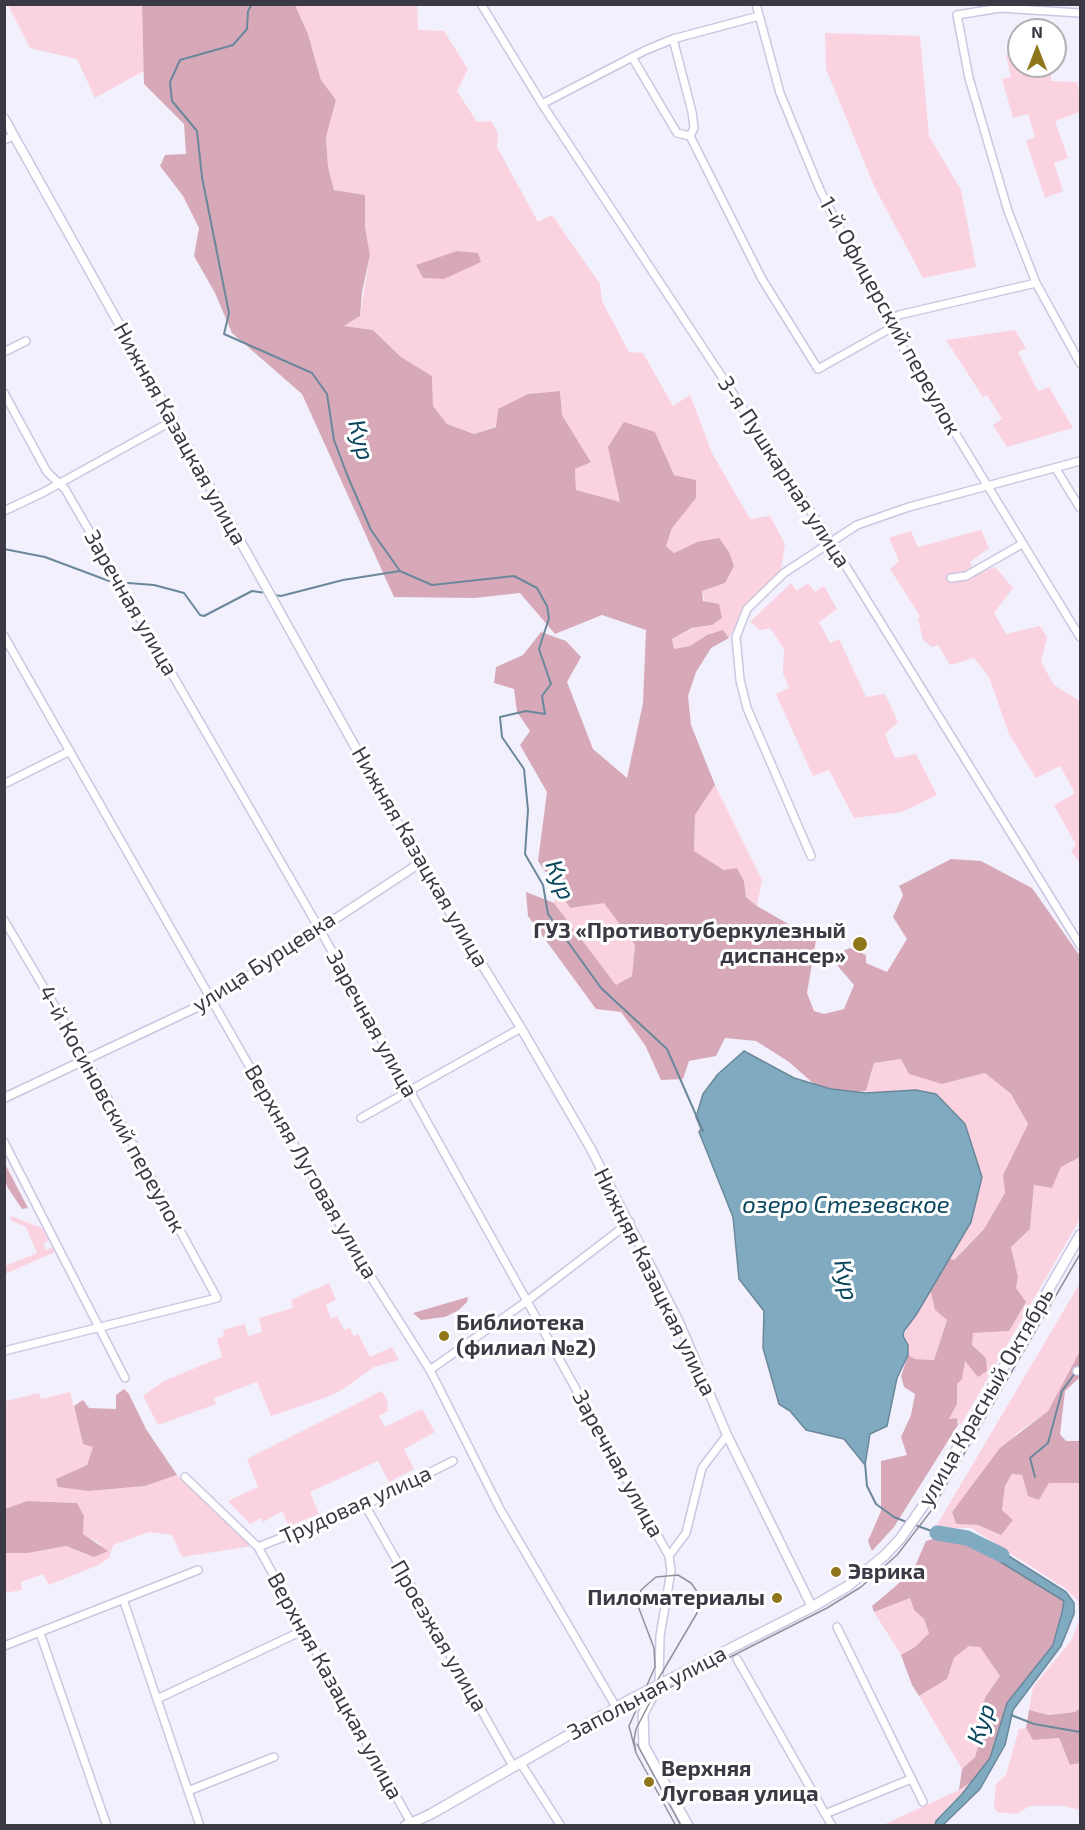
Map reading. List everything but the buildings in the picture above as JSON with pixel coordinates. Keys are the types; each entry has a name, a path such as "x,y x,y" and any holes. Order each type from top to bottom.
{"main road":[{"name":"улица Красный Октябрь","path":"885,1555 900,1539 928,1499 1080,1235"},
{"name":"Запольная улица","path":"410,1825 616,1707 812,1607 848,1586 885,1555"},
{"path":"659,1684 643,1714 642,1740 687,1826"}],"street":[{"name":"3-я Пушкарная улица","path":"481,4 542,104 831,542 1080,945"},
{"name":"1-й Офицерский переулок","path":"756,4 780,93 819,190 890,324 1080,637"},
{"path":"1080,13 1000,8 957,15 969,78 1008,211 1036,283 1080,363"},
{"path":"542,104 632,57 674,39 759,16"},
{"path":"674,39 692,112 694,128 690,136"},
{"path":"632,57 677,133 690,136"},
{"name":"Нижняя Казацкая улица","path":"4,118 420,862 521,1028 630,1222 679,1322 727,1435 812,1607"},
{"path":"4,140 14,136"},
{"path":"690,136 762,279 818,369 890,324 899,315 1036,283"},
{"path":"4,352 26,341"},
{"name":"Заречная улица","path":"4,393 47,472 57,484 65,489 319,928 669,1556 671,1571 660,1636 659,1684"},
{"path":"4,510 57,484 174,420"},
{"path":"811,856 749,717 740,680 736,637 747,609 784,573 857,525 909,507 1080,461"},
{"path":"1056,469 1080,508"},
{"path":"951,578 966,576 1022,544"},
{"name":"Верхняя Луговая улица","path":"4,636 357,1255 430,1370 500,1509 616,1707"},
{"path":"4,784 70,751"},
{"name":"улица Бурцевка","path":"4,1098 212,1000 420,862"},
{"name":"4-й Косиновский переулок","path":"4,920 86,1059 217,1298 99,1326"},
{"path":"360,1118 521,1028"},
{"path":"4,1142 125,1378"},
{"path":"430,1370 527,1301 630,1222"},
{"path":"4,1351 99,1326"},
{"path":"669,1556 686,1533 702,1468 727,1435"},
{"name":"Трудовая улица","path":"258,1547 364,1505 453,1461"},
{"name":"Верхняя Казацкая улица","path":"185,1477 258,1547 410,1825"},
{"name":"Проезжая улица","path":"364,1505 517,1764 561,1826"},
{"path":"4,1646 198,1570"},
{"path":"123,1599 200,1826"},
{"path":"837,1628 923,1802"},
{"path":"157,1699 304,1630"},
{"path":"40,1633 107,1826"},
{"path":"737,1659 832,1826"},
{"path":"189,1791 274,1757"},
{"path":"825,1814 911,1779"}],"shaded area":[{"path":"8,5 142,5 144,71 95,98 77,59 30,48"},
{"path":"142,5 295,5 308,34 321,80 336,100 326,137 328,167 334,190 365,195 365,227 370,255 362,292 360,316 344,326 373,330 401,357 432,376 433,406 447,424 474,434 496,427 498,409 528,394 560,391 562,415 591,462 575,469 576,490 620,502 608,447 624,422 655,432 674,475 696,480 696,498 672,528 666,546 674,553 697,542 719,538 729,552 734,566 725,583 702,591 703,601 719,604 722,618 712,625 692,628 672,639 674,649 690,646 707,635 723,630 729,638 711,648 696,672 688,696 691,725 715,785 695,815 694,851 724,870 737,868 744,881 746,897 757,906 816,940 807,993 814,1011 824,1014 844,1009 854,985 836,964 843,951 850,948 866,955 866,963 887,972 907,939 893,917 903,895 899,886 951,859 981,861 1032,888 1080,956 1080,1157 1061,1167 1052,1188 1034,1185 1030,1229 1011,1247 1018,1277 1016,1288 1026,1302 1009,1331 973,1333 972,1345 986,1358 987,1371 978,1377 965,1361 962,1379 957,1384 957,1404 949,1419 957,1418 958,1425 894,1527 872,1551 868,1541 881,1511 881,1461 907,1455 901,1437 911,1415 915,1394 904,1387 901,1376 908,1355 915,1359 934,1360 947,1320 935,1310 930,1289 947,1258 954,1260 984,1229 1005,1193 1003,1175 1028,1124 1011,1094 985,1073 942,1084 909,1074 901,1059 874,1063 866,1091 843,1093 814,1084 789,1062 756,1041 725,1038 716,1056 689,1061 683,1079 661,1080 645,1045 621,1012 596,1009 528,916 526,892 554,903 616,985 632,976 635,945 604,903 570,908 538,861 547,792 520,745 530,731 517,712 514,689 494,683 496,667 523,655 541,632 566,641 581,657 567,682 593,749 627,778 643,703 646,630 602,615 555,634 520,593 475,598 394,597 302,394 232,333 215,293 194,256 199,228 183,196 160,166 165,155 186,154 184,124 144,84"},
{"path":"295,5 417,5 418,30 444,31 468,69 457,91 477,122 491,121 498,133 497,147 538,222 552,215 600,284 602,301 629,352 643,353 673,406 690,395 712,453 750,519 770,516 785,544 780,576 749,601 729,638 723,631 707,635 690,646 674,649 672,639 694,628 712,625 702,591 725,583 697,542 674,553 666,546 672,528 696,480 674,475 655,432 621,503 576,490 575,469 591,461 562,415 560,391 528,394 499,409 496,426 474,434 447,424 433,406 432,376 401,357 373,330 344,326 360,316 370,255 365,227 365,195 334,190 328,167 326,137 336,100 321,80 308,34"},
{"path":"825,33 920,36 929,136 961,190 976,267 923,278 875,188 826,69"},
{"path":"1051,78 1051,81 1077,82 1080,112 1055,121 1068,158 1054,163 1063,191 1045,198 1026,141 1035,137 1028,114 1013,118 1002,79"},
{"path":"457,251 478,253 481,262 444,279 423,278 416,265"},
{"path":"1015,330 1026,348 1018,352 1038,391 1049,387 1073,428 1007,447 993,425 1002,419 987,395 983,397 946,340"},
{"path":"981,530 989,548 970,562 975,574 995,567 1013,588 994,613 1006,634 1040,626 1047,637 1041,662 1054,685 1080,701 1080,864 1071,851 1076,845 1054,805 1075,793 1060,766 1036,778 1009,734 989,677 974,658 950,665 938,645 932,647 923,640 918,619 920,616 890,569 899,561 889,538 911,531 918,547"},
{"path":"791,583 797,591 808,583 815,592 824,586 837,609 819,622 830,643 839,639 866,697 885,694 898,722 885,734 895,758 916,754 937,795 902,812 854,818 829,770 813,776 776,694 789,688 783,673 784,649 770,628 760,630 750,622"},
{"path":"715,785 762,880 757,906 746,896 744,881 694,852 695,815"},
{"path":"557,889 570,908 604,902 635,945 632,976 616,985 554,903"},
{"path":"901,1059 942,1084 985,1073 1011,1094 1028,1124 1003,1175 1005,1193 984,1229 953,1260 947,1258 971,1222 916,1090 866,1093 874,1063"},
{"path":"1080,1157 1080,1219 960,1426 957,1418 949,1419 957,1404 957,1384 965,1360 986,1358 972,1345 973,1333 1009,1331 1018,1277 1011,1247 1030,1229 1034,1185 1052,1188 1061,1167"},
{"path":"4,1164 28,1208 22,1209 8,1188 5,1181"},
{"path":"11,1216 42,1228 49,1240 43,1244 46,1250 53,1247 55,1252 5,1274 5,1266 37,1253 26,1227 10,1220"},
{"path":"329,1283 336,1300 326,1305 331,1319 337,1316 344,1330 350,1328 353,1336 358,1334 370,1357 392,1347 399,1360 374,1367 340,1391 324,1398 271,1416 257,1382 214,1398 216,1404 158,1425 143,1396 164,1381 222,1357 217,1339 224,1336 223,1330 245,1324 248,1336 262,1332 259,1318 293,1308 291,1300"},
{"path":"1080,1283 1080,1351 1048,1411 1017,1433 952,1512 956,1524 978,1525 1001,1534 1013,1520 1002,1510 1005,1486 1012,1474 1022,1475 1028,1495 1039,1500 1048,1483 1080,1483 1080,1619 1078,1601 1066,1589 971,1528 935,1528"},
{"path":"930,1289 935,1310 947,1320 934,1360 915,1359 908,1355 908,1345 903,1336"},
{"path":"468,1297 467,1302 459,1310 445,1317 421,1320 413,1313"},
{"path":"1080,1351 1080,1377 1065,1391 1060,1434 1066,1441 1080,1441 1080,1483 1049,1483 1039,1500 1028,1496 1022,1475 1012,1474 1005,1486 1002,1510 1013,1520 1001,1535 978,1525 956,1524 952,1512 1000,1448 1048,1411"},
{"path":"124,1389 129,1394 146,1429 177,1475 145,1486 89,1491 58,1487 56,1479 87,1465 93,1447 83,1444 74,1406 83,1400 89,1408 116,1409 116,1395"},
{"path":"382,1391 387,1400 388,1411 379,1416 385,1427 422,1409 435,1432 404,1449 414,1469 389,1482 378,1461 310,1492 319,1514 289,1526 282,1511 263,1522 261,1518 250,1524 228,1501 258,1487 247,1459"},
{"path":"70,1392 83,1443 93,1447 87,1465 57,1479 89,1491 145,1486 177,1475 252,1546 182,1557 172,1535 149,1532 113,1545 109,1558 96,1566 49,1585 43,1574 21,1582 22,1590 5,1593 5,1553 28,1553 66,1546 94,1557 101,1544 83,1534 84,1516 77,1503 27,1501 5,1510 5,1398 7,1401 39,1393 41,1399"},
{"path":"27,1501 77,1503 84,1516 83,1534 108,1551 94,1557 66,1546 28,1553 5,1553 5,1509"},
{"path":"936,1538 966,1543 981,1550 1064,1601 1053,1645 1007,1703 990,1758 974,1780 959,1790 962,1769 975,1757 979,1744 978,1715 986,1696 1000,1676 980,1647 969,1646 954,1658 947,1679 919,1696 912,1685 901,1655 915,1647 929,1633 924,1619 914,1610 910,1598 874,1612 872,1606 897,1585 916,1564 926,1541"},
{"path":"910,1598 914,1610 924,1619 929,1633 915,1647 901,1655 874,1612"},
{"path":"1080,1619 1080,1708 1075,1712 1049,1715 1029,1710 1033,1687 1071,1641"},
{"path":"969,1646 980,1646 1000,1676 986,1696 978,1715 979,1744 975,1757 962,1769 919,1696 947,1679 954,1658"},
{"path":"1080,1708 1080,1763 1070,1765 1059,1738 1033,1740 1026,1728 1029,1710 1049,1715 1075,1712"},
{"path":"1026,1728 1034,1740 1059,1738 1070,1765 1080,1763 1080,1810 1064,1806 1030,1806 1016,1814 997,1812 994,1807 996,1784 1006,1775 1019,1729"},
{"path":"974,1780 943,1812 935,1825 885,1824 959,1790"}],"water":[{"name":"озеро Стезевское","path":"744,1051 794,1078 831,1089 866,1093 916,1090 936,1094 965,1124 982,1177 971,1222 916,1315 904,1331 903,1336 908,1345 908,1355 897,1378 887,1426 870,1434 865,1465 844,1439 806,1430 790,1411 779,1404 763,1348 764,1311 739,1279 733,1217 699,1132 701,1129 696,1117 703,1094 718,1074"},
{"path":"988,1543 1066,1592 1074,1603 1074,1614 1061,1646 1013,1710 1005,1745 980,1789 943,1825 935,1825 990,1758 1007,1703 1053,1645 1062,1612 1064,1601 981,1550"}],"waterway":[{"name":"Кур","path":"252,4 248,11 247,29 233,45 180,60 170,82 172,101 197,131 202,177 229,313 224,334 312,373 327,394 334,440 371,530 400,571 432,585 514,576 537,588 547,606 549,618 539,649 551,684 542,696 545,714 526,711 500,717 502,737 524,769 528,810 525,854 543,885 548,914 601,988 667,1049 703,1131"},
{"path":"4,549 45,557 109,581"},
{"path":"274,595 281,596 343,580 400,571"},
{"path":"128,583 154,585 184,593 200,615 204,616 252,591 266,593"},
{"path":"1035,1477 1030,1458 1048,1443 1062,1391 1075,1373"},
{"name":"Кур","path":"865,1463 867,1486 876,1504 894,1517 909,1523"},
{"name":"Кур","path":"915,1525 937,1533"},
{"name":"Кур","path":"937,1533 967,1538 1002,1555"},
{"path":"1011,1715 1034,1724 1080,1732"}],"tram line":[{"path":"636,1753 634,1740 636,1729 650,1702 661,1692 827,1608 861,1587 897,1555 931,1511 1080,1254"},
{"path":"646,1700 697,1613 699,1598 696,1590 691,1583 678,1575 656,1577 641,1590 638,1606 654,1648 655,1667 629,1726 636,1753 676,1826"},
{"path":"637,1744 681,1826"}],"place":[{"name":"ГУЗ «Противотуберкулезный диспансер»","path":"860,944"},
{"name":"Библиотека (филиал №2)","path":"444,1336"},
{"name":"Эврика","path":"836,1572"},
{"name":"Пиломатериалы","path":"777,1598"},
{"name":"Верхняя Луговая улица","path":"649,1782"}]}
